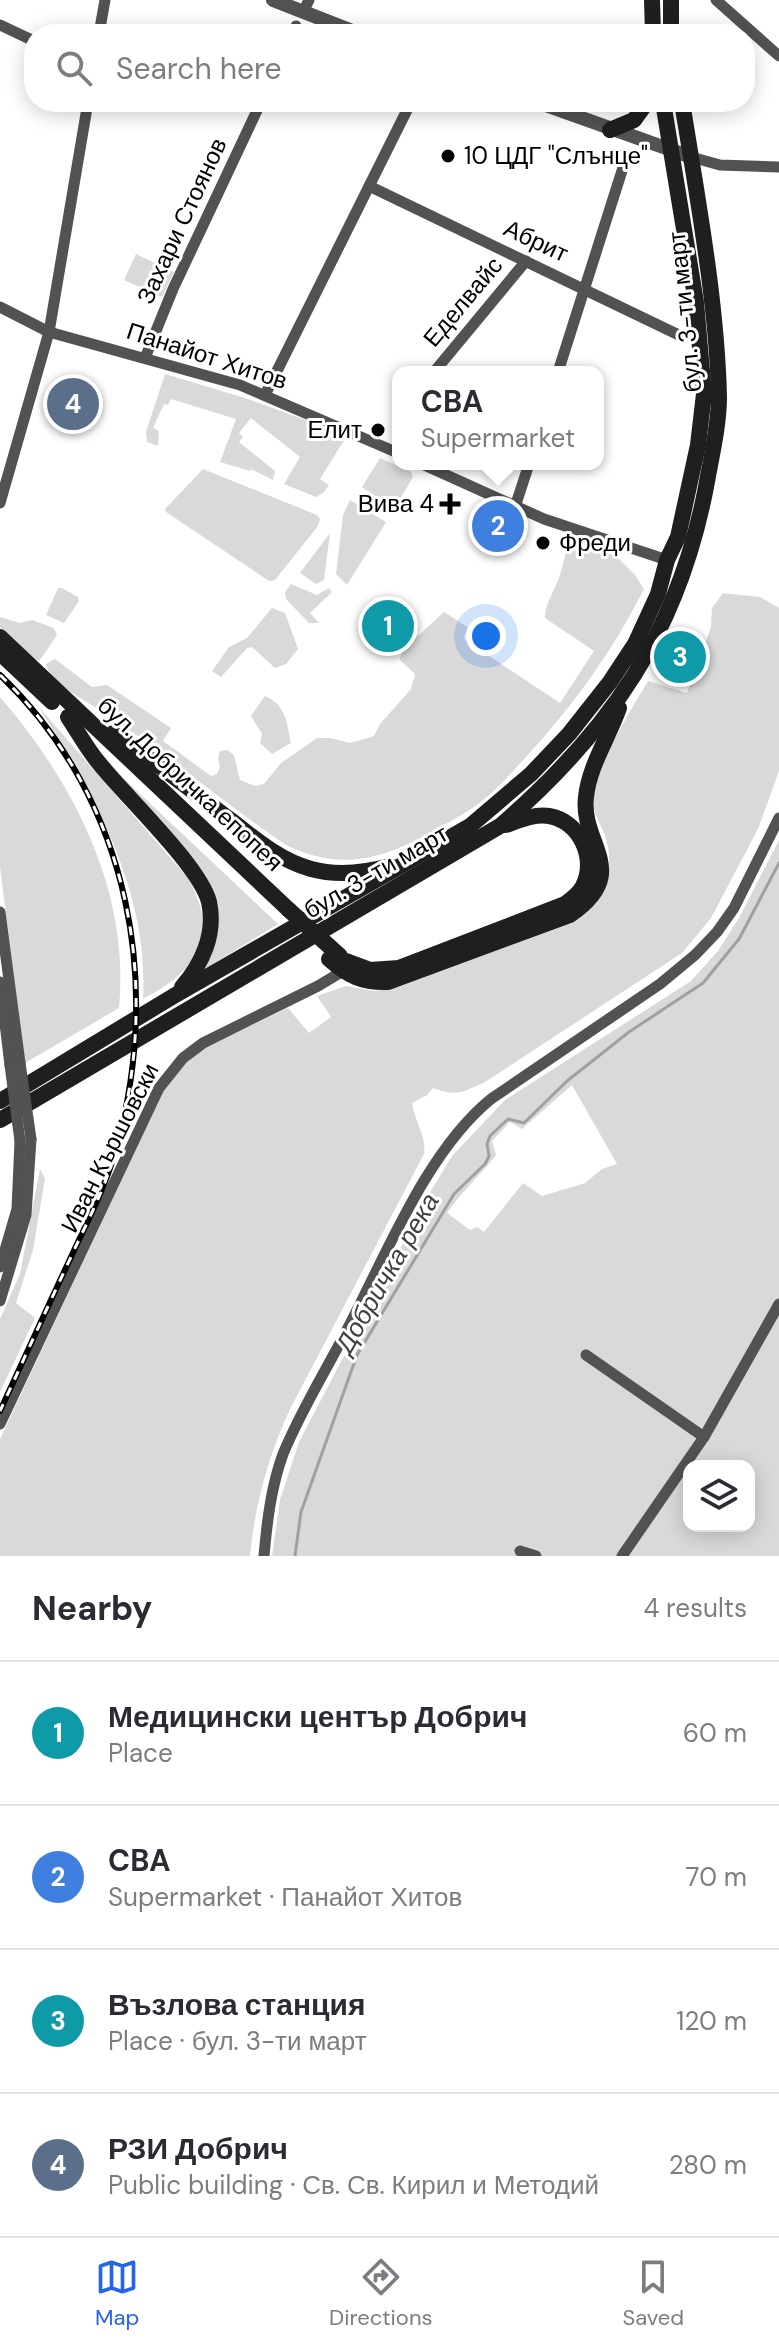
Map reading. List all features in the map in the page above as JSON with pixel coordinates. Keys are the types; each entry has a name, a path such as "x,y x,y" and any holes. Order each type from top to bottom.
{"main road":[{"path":"652,0 653,24"},
{"path":"671,0 671,24"},
{"path":"610,130 634,120 640,112"},
{"name":"бул. 3-ти март","path":"0,1101 177,994 445,843 491,811 569,734 610,682 635,644 658,594 667,560 678,537 698,445 704,394 696,302 665,112"},
{"name":"бул. 3-ти март","path":"0,1120 500,826 555,776 623,695 650,651 674,602 699,520 719,400 711,304 684,112"},
{"path":"667,560 675,573 685,566"},
{"name":"бул. Добричка епопея","path":"0,637 72,713"},
{"name":"бул. Добричка епопея","path":"0,653 72,713 341,963"},
{"path":"341,963 363,981 388,982 570,915 581,908 592,895 601,871 585,799 593,770 623,695"},
{"path":"72,713 119,737 263,845 297,864 311,869 347,873 370,872 414,859"},
{"path":"72,713 97,761 203,886 211,916 205,952 195,973 177,994"},
{"path":"341,963 370,970 399,968 565,904 576,896 583,886 588,864 587,853 576,831 556,818 546,816 500,826"}],"street":[{"path":"101,24 105,0"},
{"path":"273,0 300,18 322,24"},
{"path":"716,0 743,24"},
{"path":"0,25 24,36"},
{"path":"755,35 779,56"},
{"path":"0,503 49,332 86,112"},
{"name":"Захари Стоянов","path":"145,358 173,289 256,112"},
{"path":"265,395 406,112"},
{"path":"563,112 720,165 779,167"},
{"path":"560,366 627,155"},
{"name":"Абрит","path":"369,186 683,337"},
{"name":"Еделвайс","path":"439,366 526,261"},
{"name":"Панайот Хитов","path":"0,307 49,332 240,385 392,450"},
{"path":"435,470 544,519 667,560"},
{"path":"515,507 527,470"},
{"path":"264,1556 272,1497 283,1454 401,1226 450,1139 471,1115 491,1099 660,984 695,955 734,908 779,818"},
{"path":"0,912 15,1064"},
{"name":"Иван Кършовски","path":"0,1424 159,1088 170,1072 203,1043 318,986 341,963"},
{"path":"0,982 26,1140 26,1215 0,1301"},
{"path":"0,1267 17,1209 26,1140"},
{"path":"622,1556 704,1437 779,1304"},
{"path":"586,1355 704,1437"},
{"path":"520,1551 536,1556"}],"shaded area":[{"path":"136,254 174,272 162,297 124,280"},
{"path":"165,374 248,399 346,437 320,479 329,485 316,497 284,484 300,457 251,418 239,433 243,437 239,442 275,471 273,480 251,469 220,462 236,419 171,399 168,405 164,404 153,428 159,431 158,446 147,442 146,432"},
{"path":"380,458 392,463 392,470 407,470 413,477 396,506 392,507 362,487"},
{"path":"203,469 317,515 320,519 318,526 275,580 269,581 166,512 165,509"},
{"path":"350,500 386,522 347,585 336,574 343,515"},
{"path":"330,533 324,580 316,584 300,573"},
{"path":"571,537 609,549 635,575 644,589 619,635 559,719 494,791 435,830 380,855 344,860 306,853 286,845 144,740 66,688 53,677 46,664 55,659 92,687 107,685 171,728 163,741 211,776 217,774 220,767 220,751 227,750 234,755 240,780 255,786 264,784 281,763 317,738 350,743 374,736 380,724 411,689 415,674 399,659 406,647 444,612 469,628 465,640 560,703 594,651 545,618"},
{"path":"291,584 317,595 329,588 332,592 310,613 319,623 309,623 286,599 285,592"},
{"path":"58,588 78,597 79,601 64,623 46,615"},
{"path":"723,593 760,597 779,608 779,771 758,829 711,918 682,953 485,1082 459,1092 433,1088 412,1103 424,1141 424,1154 282,1427 259,1499 250,1556 0,1556 0,1439 163,1091 186,1061 205,1047 288,1008 309,1033 331,1017 317,996 346,986 374,991 391,989 572,923 583,915 599,895 608,872 608,847 593,803 607,754 648,681 687,693 711,627 712,608"},
{"path":"272,608 285,613 298,649 286,664 275,668 252,647 247,648 221,677 212,671 229,647 247,638"},
{"path":"0,617 20,623 32,620 54,628 57,635 40,660 34,660 0,627"},
{"path":"265,696 281,710 291,743 272,754 260,743 262,734 251,716"},
{"path":"0,697 51,765 91,841 106,881 120,965 119,1008 25,1063 0,867"},
{"path":"38,706 187,877 197,897 203,933 198,949 178,976 143,999 143,959 137,920 114,845 79,774"},
{"path":"105,761 278,924 205,969 216,941 219,917 208,880"},
{"path":"779,840 779,1556 272,1556 280,1500 299,1442 426,1199 452,1156 505,1100 691,981 718,951 739,918","holes":["572,1085 617,1164 602,1169 585,1183 542,1196 523,1183 484,1232 477,1227 470,1230 447,1213 496,1155 492,1141 510,1122 522,1129"]},
{"path":"40,1169 45,1178 33,1250 16,1303 35,1318 0,1392 0,1319 20,1274"}],"waterway":[{"name":"Добричка река","path":"295,1556 301,1512 357,1355 454,1194 485,1164 489,1156 487,1144 490,1136 508,1119 524,1123 567,1081 629,1032 703,983 739,939 779,863"}],"railway":[{"path":"0,675 45,725 81,780 107,840 125,902 135,966 135,1032 128,1097 112,1162 0,1411"}],"place":[{"name":"10 ЦДГ \"Слънце\"","path":"448,156"},
{"name":"РЗИ Добрич","path":"73,404"},
{"name":"Елит","path":"378,430"},
{"name":"Вива 4","path":"450,504"},
{"name":"CBA","path":"498,526"},
{"name":"Фреди","path":"543,543"},
{"name":"Медицински център Добрич","path":"388,626"},
{"name":"Възлова станция","path":"680,657"}]}
